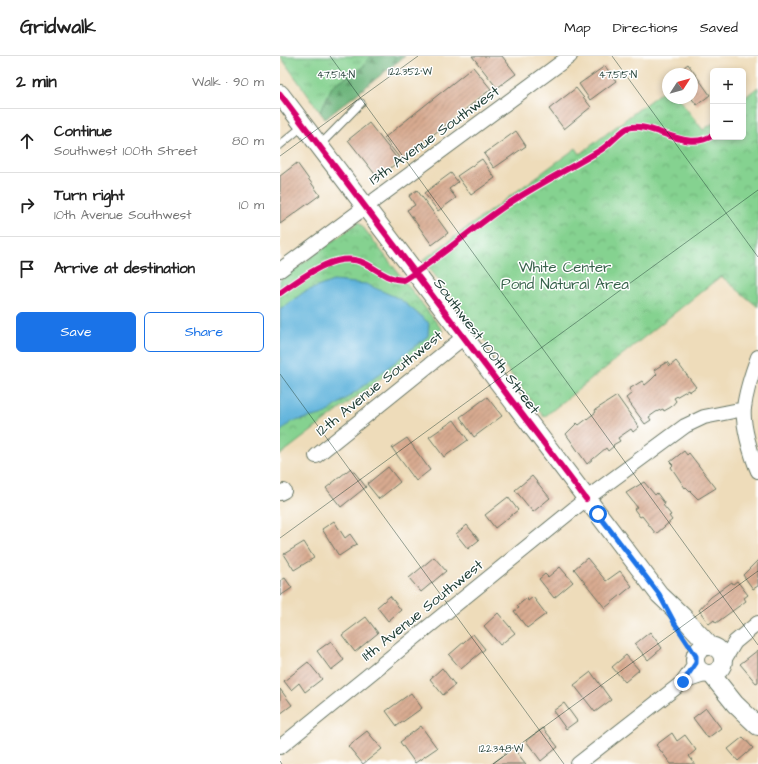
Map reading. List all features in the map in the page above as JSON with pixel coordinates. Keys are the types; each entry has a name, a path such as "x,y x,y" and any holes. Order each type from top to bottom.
{"street":[{"name":"13th Avenue Southwest","path":"280,270 570,56"},
{"name":"Southwest 100th Street","path":"280,94 586,500 659,594 675,624 710,661 735,704 758,725"},
{"name":"12th Avenue Southwest","path":"316,456 464,337"},
{"path":"758,357 752,372 744,409 748,438 758,471"},
{"name":"11th Avenue Southwest","path":"280,747 586,500 685,426 704,417 744,409"},
{"path":"578,764 758,624"}],"lane":[{"path":"318,146 361,103"},
{"path":"280,145 304,126"}],"green space":[{"path":"280,56 371,56 363,67 333,85 320,112"},
{"path":"371,56 405,56 325,119 320,112 333,85 363,67"},
{"name":"White Center Pond Natural Area","path":"758,87 758,307 721,276 544,417 423,260 576,148 580,154 662,92 662,104 683,104 703,130 710,125 710,140 746,140 746,97"},
{"path":"359,222 443,331 280,455 280,280"}],"water":[{"path":"333,281 366,284 400,299 429,323 428,336 325,414 291,422 280,432 280,310 304,292"}],"building":[{"path":"472,56 502,56 516,74 497,88"},
{"path":"688,64 691,68 683,68"},
{"path":"605,66 616,81 590,100 579,84"},
{"path":"473,67 491,89 401,160 384,138"},
{"path":"698,78 710,95 697,105 696,104 698,104"},
{"path":"576,88 591,107 564,129 549,109"},
{"path":"369,123 399,161 378,178 348,140"},
{"path":"516,131 526,146 494,168 484,154"},
{"path":"482,159 495,178 471,195 457,176"},
{"path":"297,163 320,195 280,224 280,176"},
{"path":"451,173 458,182 449,189 456,198 438,211 424,193"},
{"path":"417,190 448,233 432,245 407,210 415,205 409,196"},
{"path":"676,361 696,387 689,392 688,390 674,398 676,401 671,407 664,411 663,409 656,412 649,417 651,420 645,424 626,398 632,393 629,389 642,381 645,385 657,374 654,370 667,362 670,366"},
{"path":"617,396 639,427 633,432 631,429 618,438 620,441 613,445 614,446 608,451 606,448 587,464 566,434 577,423 579,425 596,412 595,410"},
{"path":"487,397 502,416 474,437 460,417"},
{"path":"454,420 468,440 444,457 429,437"},
{"path":"407,438 430,470 416,481 392,448"},
{"path":"684,451 687,455 689,453 716,488 698,499 686,487 685,488 671,467 673,465 670,462"},
{"path":"388,467 400,482 379,499 367,484"},
{"path":"351,468 366,487 341,507 326,488"},
{"path":"532,476 550,498 533,512 515,490"},
{"path":"644,482 655,495 657,493 665,504 663,505 671,515 669,516 672,520 656,534 642,516 640,517 634,509 637,507 626,493"},
{"path":"508,497 518,510 495,528 485,515"},
{"path":"334,521 345,538 350,534 357,544 339,556 322,529"},
{"path":"467,525 479,540 468,549 456,534"},
{"path":"304,542 314,558 294,570 284,554"},
{"path":"434,557 446,571 421,592 409,578"},
{"path":"587,558 606,581 620,571 632,586 605,608 574,569"},
{"path":"758,560 758,586 753,589 743,575"},
{"path":"560,567 573,582 554,598 539,579 545,574 548,577"},
{"path":"285,578 292,588 280,596 280,581"},
{"path":"737,581 748,595 744,598 746,601 716,623 714,620 709,624 699,610 711,597 732,582 733,584"},
{"path":"390,596 401,610 388,621 377,607"},
{"path":"533,597 546,614 527,628 514,611 519,608 517,606 527,598 528,601"},
{"path":"498,613 515,633 500,645 484,626"},
{"path":"366,617 378,633 355,652 342,635"},
{"path":"650,632 662,648 648,660 635,644"},
{"path":"473,634 485,649 461,669 449,655"},
{"path":"331,641 344,660 331,670 317,651"},
{"path":"758,650 758,682 756,683 740,664"},
{"path":"626,655 639,670 625,682 612,667"},
{"path":"308,662 322,679 305,692 299,683 291,690 284,681"},
{"path":"442,668 455,685 443,695 430,679"},
{"path":"591,672 611,700 595,712 574,685"},
{"path":"280,689 292,705 280,714"},
{"path":"411,693 422,708 397,726 386,711"},
{"path":"564,703 577,721 566,729 553,711"},
{"path":"706,708 721,728 708,738 693,718"},
{"path":"421,726 437,748 415,763 400,742"},
{"path":"543,728 558,747 541,761 526,741"},
{"path":"367,731 382,749 363,764 348,746"},
{"path":"672,733 677,741 685,735 696,750 689,756 695,764 671,764 656,745"},
{"path":"743,737 753,748 738,761 728,749"},
{"path":"513,748 526,764 492,764"}],"cycle path":[{"path":"280,94 586,499"},
{"path":"280,293 320,267 342,260 353,260 364,263 388,276 398,280 404,280 502,208 603,149 628,128 647,128 680,139 692,141 703,140 710,136"}],"route":[{"path":"598,514 659,594 675,624 696,656 696,663 683,682"}]}
